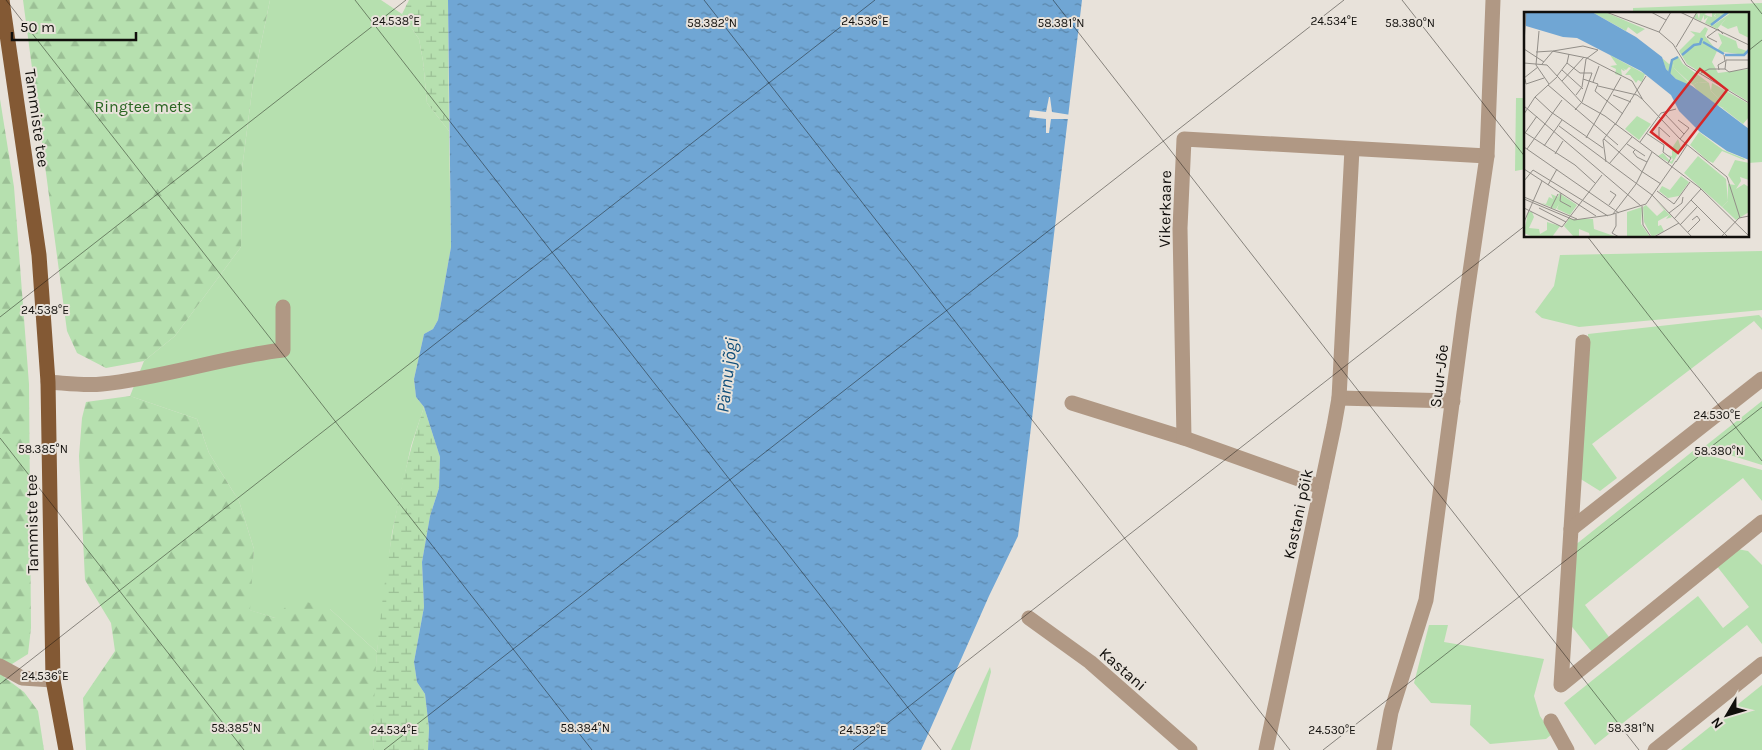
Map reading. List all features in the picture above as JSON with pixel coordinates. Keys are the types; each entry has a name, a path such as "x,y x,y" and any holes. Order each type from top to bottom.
{"main road":[{"name":"Tammiste tee","path":"2,0 39,255 48,382 53,680 66,750"}],"street":[{"name":"Suur-Jõe","path":"1384,750 1391,712 1426,600 1487,156 1493,0"},
{"name":"Vikerkaare","path":"1184,438 1180,228 1184,139 1487,156"},
{"name":"Kastani põik","path":"1266,750 1339,398 1352,149"},
{"path":"48,382 100,385 154,377 230,358 283,350 283,307"},
{"path":"1583,342 1561,685 1762,522"},
{"path":"1571,530 1762,379"},
{"path":"1339,398 1453,401"},
{"path":"1072,403 1184,438 1321,488"},
{"name":"Kastani","path":"1029,618 1090,662 1190,750"},
{"path":"1655,750 1762,664"},
{"path":"0,666 22,678 53,680"},
{"path":"1551,721 1567,750"}],"green space":[{"name":"Ringtee mets","path":"23,0 270,0 253,83 242,169 241,247 175,336 144,361 106,368 77,353 67,331"},
{"path":"270,0 381,0 402,14 419,39 427,103 449,131 451,247 438,320 433,329 424,334 414,379 416,397 424,407 411,446 392,533 377,652 330,609 275,618 249,610 254,549 239,501 209,453 197,419 130,396 144,361 175,336 241,247 242,169 253,83"},
{"path":"409,0 448,0 449,131 427,103 419,39 402,14"},
{"path":"1762,3 1762,162 1750,163 1750,12 1633,12 1633,8"},
{"path":"1516,98 1524,98 1524,169 1515,171"},
{"path":"0,99 14,187 29,384 31,628 28,654 12,664 4,677 24,692 38,711 44,750 0,750"},
{"path":"1762,251 1762,310 1579,327 1542,318 1535,312 1554,286 1560,255"},
{"path":"1759,315 1762,318 1762,330 1754,321 1592,444 1617,478 1600,491 1579,478 1588,334"},
{"path":"130,396 197,419 209,453 239,501 254,549 250,610 275,618 294,598 330,609 377,652 373,750 86,750 83,698 115,651 111,623 85,580 79,456 82,418 86,402"},
{"path":"1762,401 1762,465 1704,447"},
{"path":"424,407 440,457 439,488 430,516 422,562 424,607 414,662 417,682 425,694 429,728 428,750 373,750 376,663 388,558 406,467"},
{"path":"1693,451 1762,470 1762,501 1743,478 1585,605 1609,637 1592,652 1569,623 1574,546"},
{"path":"1737,549 1748,551 1762,565 1762,644 1747,625 1595,745 1564,703 1698,596 1723,628 1749,607 1716,565"},
{"path":"1429,625 1448,625 1444,642 1544,659 1534,696 1540,716 1552,734 1546,739 1490,744 1470,725 1471,705 1431,703 1414,683"},
{"path":"990,667 991,672 970,750 951,750"},
{"path":"1762,685 1762,750 1681,750"}],"water":[{"name":"Pärnu jõgi","path":"448,0 1082,0 1018,536 989,596 921,750 428,750 429,728 425,694 417,682 414,662 424,607 422,562 430,516 439,488 440,457 424,407 416,397 414,379 424,334 433,329 438,320 451,247"}],"pier":[{"path":"1049,97 1052,112 1071,115 1071,119 1051,119 1049,133 1046,133 1046,119 1029,117 1030,110 1046,112"}]}
